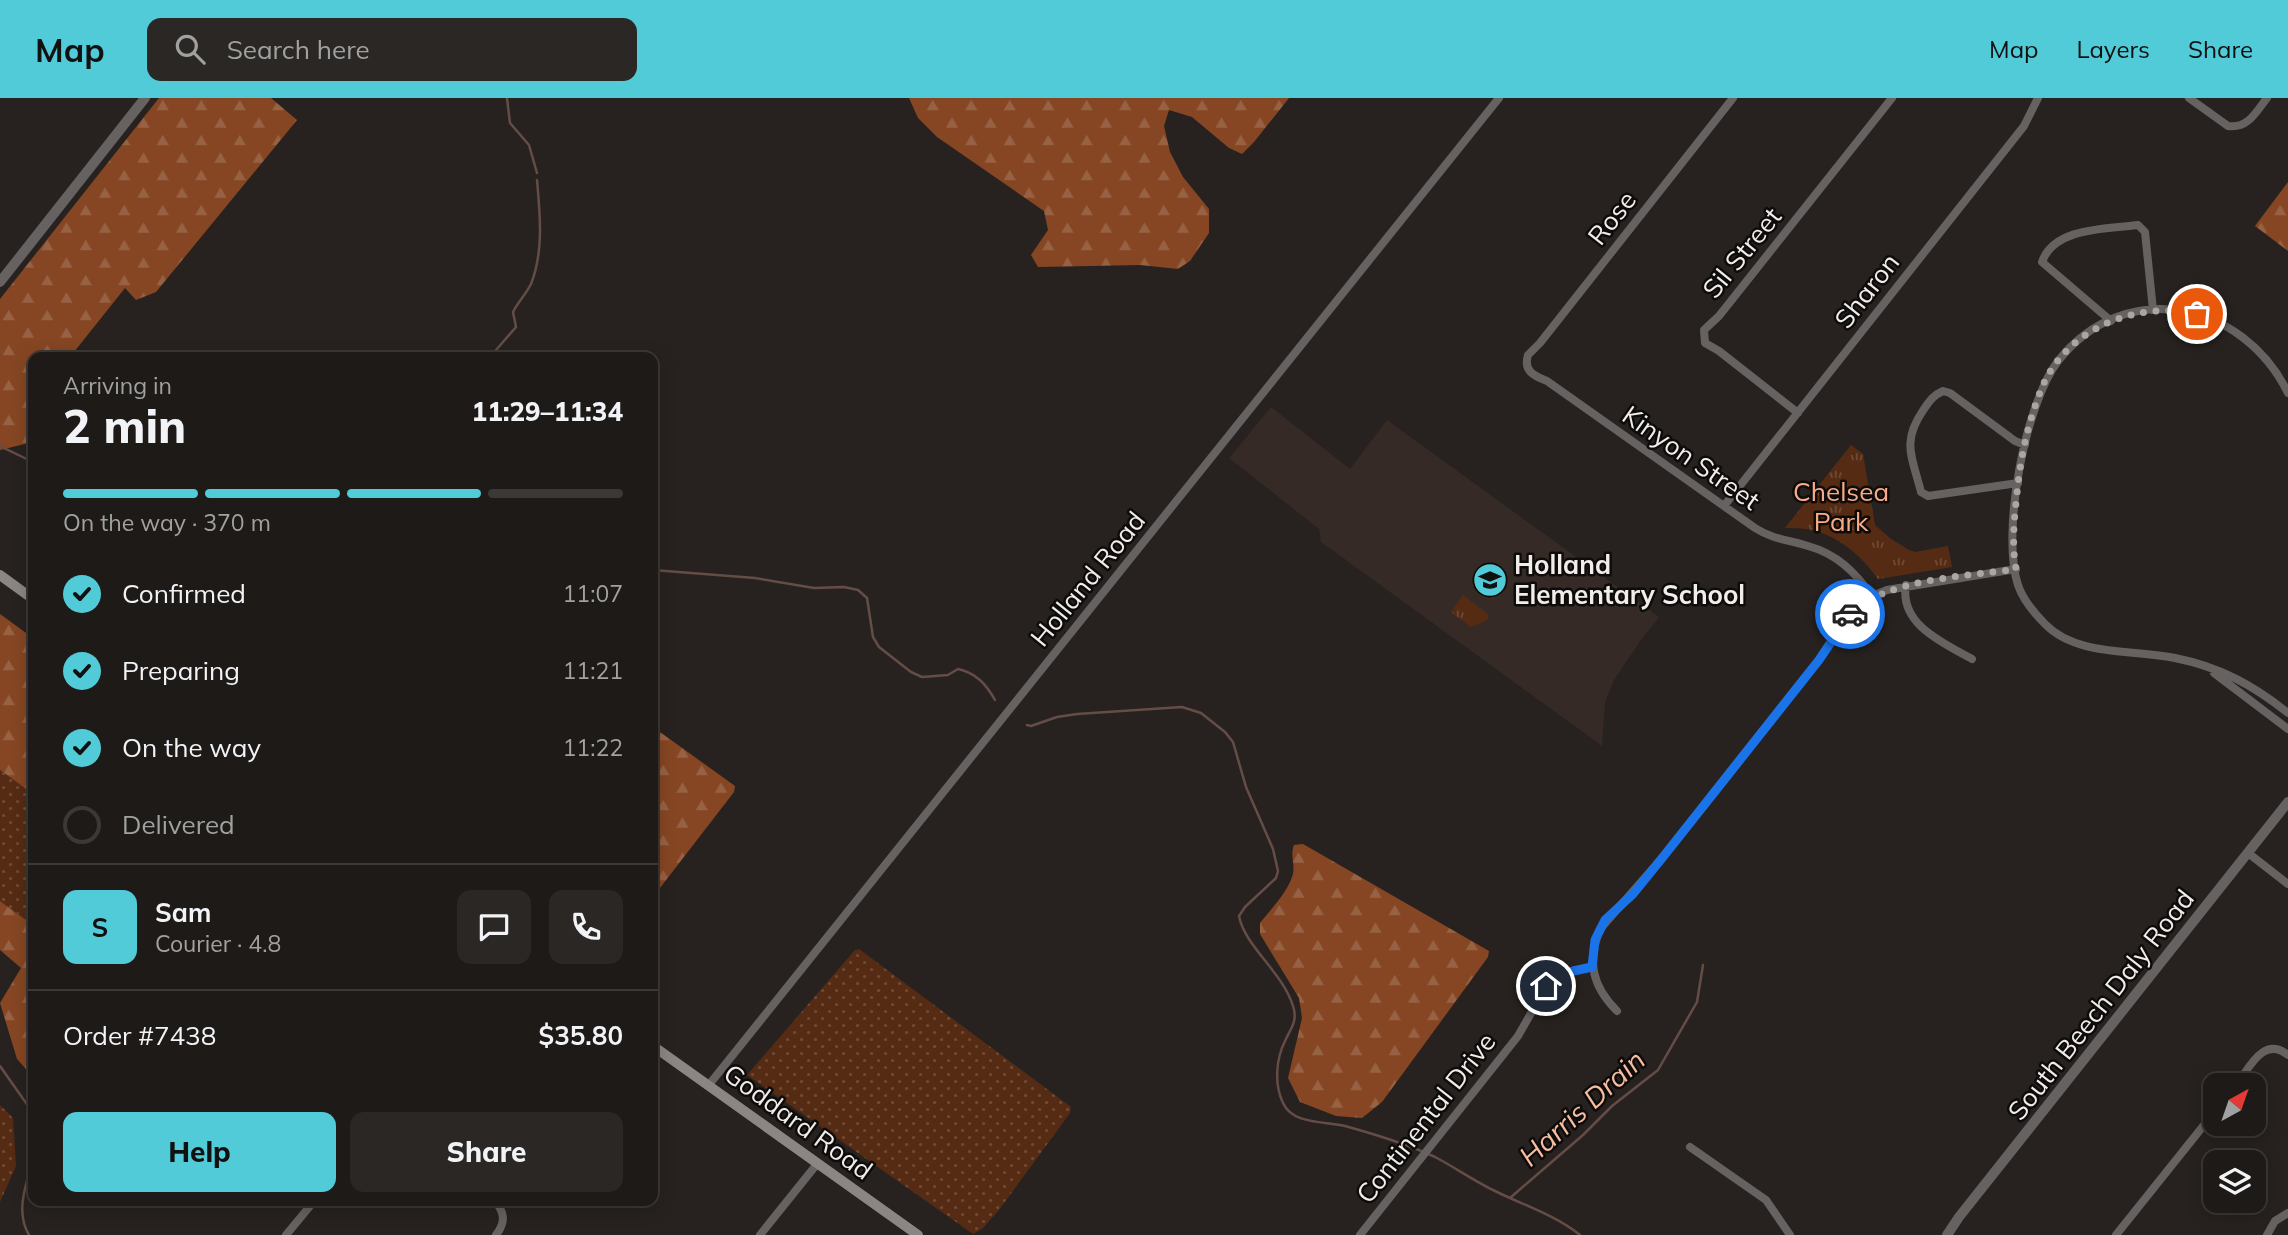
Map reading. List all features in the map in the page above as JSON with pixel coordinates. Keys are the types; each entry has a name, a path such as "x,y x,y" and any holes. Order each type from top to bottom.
{"main road":[{"path":"0,575 28,595"},
{"name":"Goddard Road","path":"658,1050 918,1235"}],"street":[{"path":"0,282 145,98"},
{"name":"Holland Road","path":"708,1086 1499,98"},
{"name":"Rose","path":"1526,364 1528,355 1541,343 1733,98"},
{"name":"Sil Street","path":"1798,413 1719,351 1705,344 1704,330 1719,316 1892,98"},
{"name":"Sharon","path":"1724,506 2024,126 2038,98"},
{"path":"2189,98 2228,126 2238,127 2246,123 2267,98"},
{"path":"2111,321 2042,262 2049,248 2057,241 2074,234 2138,225 2145,232 2153,310"},
{"path":"2288,393 2270,362 2249,340 2223,323 2183,311 2153,310 2111,321 2070,348 2051,372 2035,407 2018,483 2014,537 2019,587 2030,608 2046,625 2062,636 2090,647 2175,658 2229,674 2288,713"},
{"name":"Kinyon Street","path":"1526,364 1532,375 1547,381 1764,534 1810,546 1834,556 1852,571 1872,596"},
{"path":"2279,375 2288,368"},
{"path":"2018,483 1928,496 1921,492 1910,447 1910,434 1913,424 1931,399 1943,391 1950,393 2015,442 2025,445"},
{"path":"1617,1011 1602,993 1592,967 1595,940 1605,920 1633,894 1663,857 1819,660 1848,615 1872,596 1906,585 2016,569"},
{"path":"1906,585 1904,597 1910,613 1934,639 1972,659"},
{"path":"2209,669 2288,729"},
{"name":"South Beech Daly Road","path":"1947,1235 2288,802"},
{"path":"2248,853 2288,884"},
{"name":"Continental Drive","path":"1360,1235 1518,1037 1546,986 1564,973 1592,967"},
{"path":"2243,1073 2261,1052 2276,1049 2288,1055"},
{"path":"2116,1235 2203,1126"},
{"path":"1690,1147 1766,1200 1790,1235"},
{"path":"760,1235 817,1164"},
{"path":"286,1235 310,1206"},
{"path":"496,1235 504,1218 498,1206"},
{"path":"2267,1235 2275,1221 2288,1213"}],"shaded area":[{"name":"Holland Elementary School","path":"1271,407 1350,469 1387,420 1659,617 1614,680 1605,703 1602,746 1321,542 1319,529 1229,458"}],"green space":[{"path":"159,98 271,98 297,120 156,292 136,300 125,288 74,352 28,352 28,443 0,450 0,299"},
{"path":"909,98 1289,98 1242,154 1229,148 1192,117 1169,110 1164,126 1170,152 1183,177 1209,209 1209,233 1190,261 1178,269 1140,265 1038,267 1031,255 1048,230 1044,211 937,137 918,118"},
{"path":"2288,182 2288,251 2255,226"},
{"name":"Chelsea Park","path":"1851,445 1863,454 1875,525 1891,539 1915,552 1948,546 1952,567 1878,579 1856,554 1838,541 1818,532 1785,528"},
{"path":"1480,574 1500,589 1493,599 1472,585"},
{"path":"1463,595 1489,615 1487,620 1471,627 1451,612"},
{"path":"0,614 28,634 28,790 0,770"},
{"path":"658,731 735,786 734,792 658,891"},
{"path":"0,770 28,790 28,921 0,901"},
{"path":"1303,844 1489,951 1488,957 1382,1102 1362,1118 1336,1116 1300,1102 1288,1078 1302,1018 1299,998 1260,934 1260,923 1291,881 1294,845"},
{"path":"0,901 28,921 28,1071 17,1059 0,1003 21,968 0,950"},
{"path":"859,949 1071,1107 1070,1113 999,1210 982,1229 973,1234 747,1075 855,950"},
{"path":"0,1105 13,1118 16,1166 0,1202"}],"waterway":[{"path":"507,98 510,123 529,145 537,173"},
{"path":"494,352 516,327 513,312 531,284 538,259 540,232 537,180"},
{"path":"0,446 28,460"},
{"path":"658,570 755,578 814,588 844,587 858,590 867,598 873,637 879,647 911,672 922,677 948,675 958,669 970,673 984,684 995,700"},
{"path":"1027,725 1077,714 1182,707 1201,713 1225,732 1233,742 1246,787 1273,849 1278,871 1276,878 1239,916 1248,938 1281,982 1293,1006 1295,1016 1282,1048 1277,1072 1283,1103 1288,1110 1302,1119 1345,1126 1424,1152 1487,1187 1550,1216 1580,1235"},
{"name":"Harris Drain","path":"1510,1198 1583,1135 1612,1106 1658,1070 1697,1002 1703,965"},
{"path":"0,1066 28,1106"},
{"path":"28,1178 22,1207 29,1235"}],"way so far":[{"path":"1850,614 1872,596 1887,590 2016,569 2013,554 2020,468 2035,407 2044,384 2060,359 2097,328 2125,316 2153,310 2197,314"}],"place":[{"name":"Holland Elementary School","path":"1490,580"}],"route":[{"path":"1546,986 1564,973 1592,967 1595,940 1605,920 1633,894 1663,857 1819,660 1850,614"}]}
